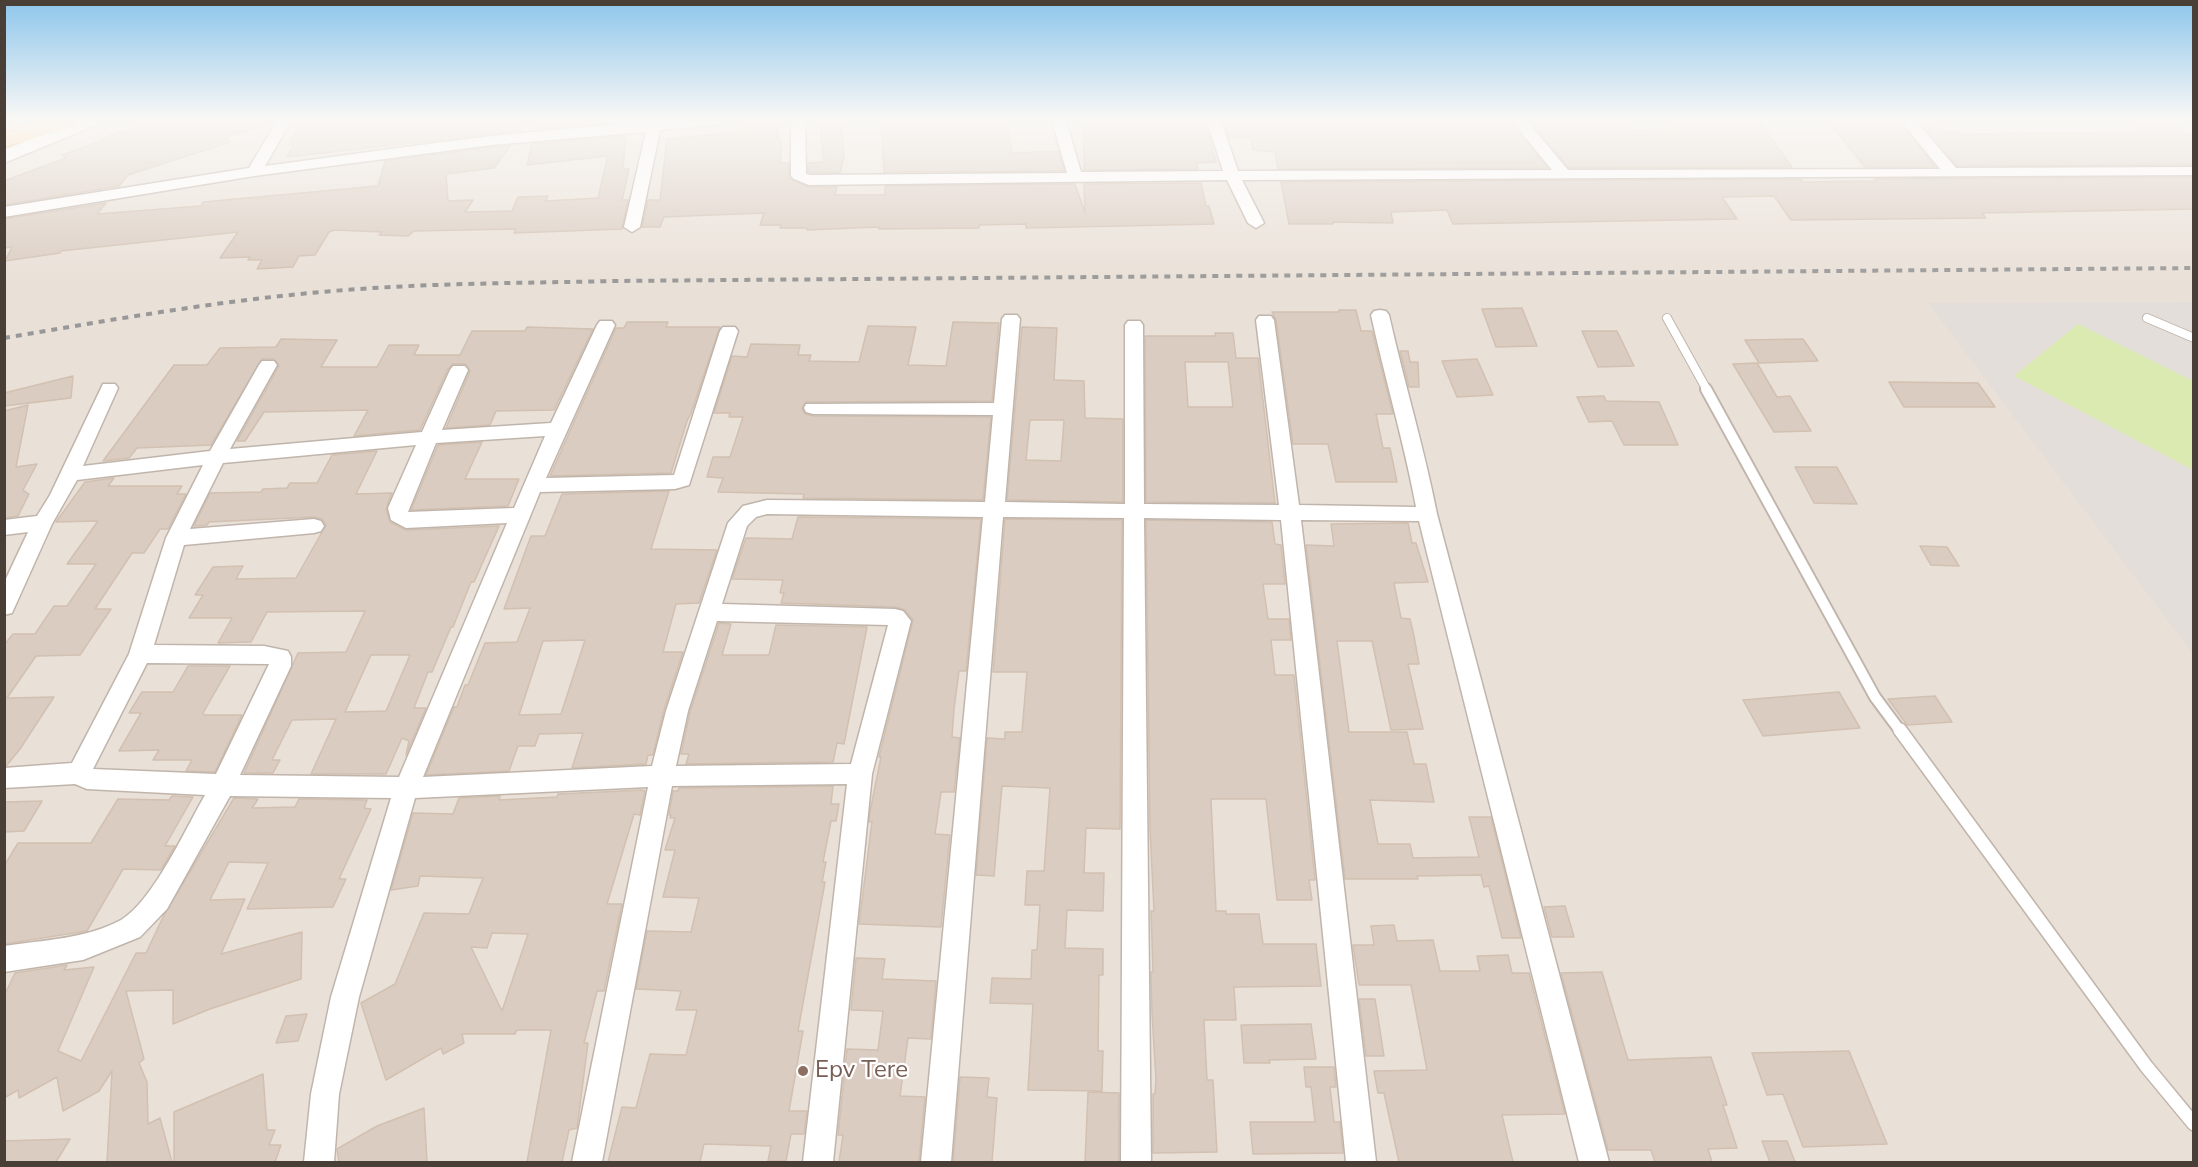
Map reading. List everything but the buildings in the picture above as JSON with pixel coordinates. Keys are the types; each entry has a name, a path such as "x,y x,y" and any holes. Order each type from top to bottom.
{"street":[{"path":"4,212 232,175"},
{"path":"632,227 643,175"},
{"path":"799,175 803,179 1117,175"},
{"path":"1232,175 1256,223"},
{"path":"1474,175 1634,175"},
{"path":"1380,315 1395,388 1416,454 1427,514 1594,1162"},
{"path":"936,1162 1011,319"},
{"path":"1265,320 1290,513 1361,1162"},
{"path":"319,1162 325,1094 345,997 406,788 557,429 606,325"},
{"path":"1134,325 1136,1162"},
{"path":"534,484 675,482 681,480 729,331"},
{"path":"79,773 140,654 176,538 217,456 268,365"},
{"path":"459,370 398,508 398,515 406,521 521,515"},
{"path":"4,607 43,522 59,498 109,388"},
{"path":"813,408 1004,409"},
{"path":"70,474 217,456 431,436 557,429"},
{"path":"587,1162 662,776 683,689 738,523 750,511 767,507 1427,514"},
{"path":"4,528 43,522"},
{"path":"176,538 314,525"},
{"path":"709,612 895,617 900,621 860,774 818,1162"},
{"path":"4,959 83,947 131,928 158,900 223,785 280,666 280,657 264,655 140,654"},
{"path":"4,778 79,773 87,779 223,785 406,788 662,776 860,774"}],"lane":[{"path":"1667,318 1875,697 1934,774 2146,1066 2193,1124"},
{"path":"2147,318 2193,339"}],"shaded area":[{"path":"5,175 2193,175 2193,1162 5,1162"},
{"path":"2193,302 2193,654 1928,303"}],"green space":[{"path":"2078,324 2193,381 2193,470 2014,376"}],"railway":[{"path":"4,338 270,297 454,284 2194,268"}],"place":[{"name":"Epv Tere","path":"803,1071"}]}
